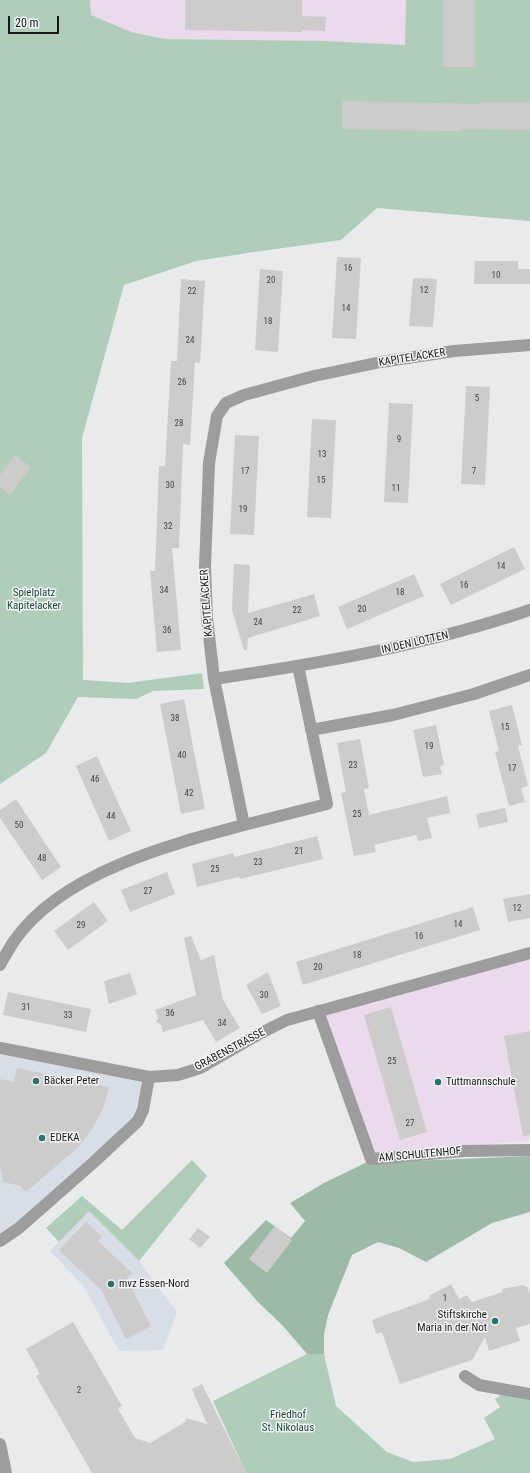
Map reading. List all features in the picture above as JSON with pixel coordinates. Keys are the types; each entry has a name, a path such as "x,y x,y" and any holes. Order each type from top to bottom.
{"street":[{"name":"KAPITELACKER","path":"244,825 214,678 207,618 204,567 209,463 216,416 226,403 244,395 303,379 381,362 454,351 530,344"},
{"name":"IN DEN LOTTEN","path":"214,678 298,666 418,643 462,632 530,610"},
{"path":"0,965 15,940 39,913 63,894 118,865 151,851 327,804 298,666"},
{"path":"311,730 393,715 474,694 530,675"},
{"name":"GRABENSTRASSE","path":"0,1048 149,1077 178,1075 200,1068 287,1020 530,953"},
{"name":"AM SCHULTENHOF","path":"318,1011 371,1159 464,1151 530,1150"},
{"path":"0,1241 18,1228 94,1162 138,1121 143,1110 149,1077"},
{"path":"465,1376 479,1385 530,1394"},
{"path":"0,1444 6,1473"}],"shaded area":[{"path":"90,0 406,0 405,45 325,41 165,39 131,32 90,15"},
{"name":"Tuttmannschule","path":"530,958 530,1140 373,1157 322,1013"},
{"path":"0,1051 146,1081 135,1119 0,1237"},
{"path":"89,1210 139,1261 177,1312 163,1350 119,1351 84,1287 50,1251"}],"green space":[{"name":"Spielplatz Kapitelacker","path":"0,0 90,0 91,15 131,32 165,39 325,41 405,45 406,0 530,0 530,221 377,208 341,240 196,261 124,285 82,438 83,680 128,683 202,673 204,689 153,691 136,699 78,697 46,753 0,784"},
{"path":"530,1156 530,1212 492,1223 426,1262 399,1248 378,1242 352,1255 328,1315 324,1335 324,1354 307,1354 283,1326 257,1301 224,1263 266,1220 291,1238 305,1221 290,1203 324,1183 365,1163"},
{"path":"192,1160 207,1176 139,1261 89,1211 59,1242 46,1228 82,1196 122,1230"},
{"name":"Friedhof St. Nikolaus","path":"307,1354 324,1354 336,1406 387,1452 413,1462 450,1459 495,1439 484,1418 500,1407 495,1399 504,1393 530,1397 530,1473 246,1473 213,1401"}],"building":[{"path":"185,0 302,0 302,16 326,17 325,31 185,30"},
{"path":"443,0 475,0 475,67 443,67"},
{"path":"343,101 480,104 480,102 530,102 530,130 462,129 462,131 449,131 342,129"},
{"path":"337,257 361,258 356,339 332,338"},
{"path":"475,261 518,261 518,269 530,269 530,284 474,284"},
{"path":"260,269 283,271 278,352 255,350"},
{"path":"413,278 437,279 433,327 409,326"},
{"path":"181,279 205,281 200,363 195,362 190,445 183,444 179,548 172,548 181,650 157,652 150,571 155,571 159,466 165,466 171,361 177,361"},
{"path":"466,386 490,387 485,485 461,484"},
{"path":"389,403 413,404 408,503 384,502"},
{"path":"312,419 336,420 331,518 307,517"},
{"path":"235,435 259,436 254,535 230,534"},
{"path":"15,455 31,467 10,495 0,487 0,475"},
{"path":"514,547 525,569 451,605 440,584"},
{"path":"234,564 250,565 248,613 314,594 320,616 248,638 247,650 244,650 232,610"},
{"path":"414,574 424,596 347,629 338,607"},
{"path":"184,699 205,809 181,814 160,704"},
{"path":"512,705 522,745 518,746 528,786 521,788 525,802 509,806 495,752 499,751 489,711"},
{"path":"436,725 444,765 440,766 442,774 423,777 413,730"},
{"path":"360,739 369,788 364,789 369,815 447,796 450,813 427,818 432,838 418,841 416,835 374,845 376,852 354,856 341,793 346,792 337,743"},
{"path":"97,756 131,831 109,841 76,766"},
{"path":"16,799 61,867 42,880 0,818 0,810"},
{"path":"505,808 508,822 479,828 476,814"},
{"path":"317,836 323,859 240,879 239,877 197,887 192,864 233,853 234,857"},
{"path":"167,872 175,894 130,912 121,890"},
{"path":"530,894 530,918 508,922 503,899"},
{"path":"94,902 108,921 68,950 54,931"},
{"path":"473,907 480,930 303,985 296,962"},
{"path":"191,936 201,960 214,955 223,1000 240,1028 216,1042 203,1020 163,1032 161,1025 156,1022 158,1018 155,1010 196,995 184,938"},
{"path":"268,972 281,1006 262,1014 246,985"},
{"path":"130,973 137,994 109,1004 104,981"},
{"path":"8,992 91,1009 86,1032 3,1015"},
{"path":"391,1007 427,1132 400,1140 364,1015"},
{"path":"530,1031 530,1135 523,1136 504,1036"},
{"name":"EDEKA","path":"17,1068 109,1087 103,1108 92,1129 78,1147 26,1192 21,1186 3,1182 0,1165 0,1079 14,1082"},
{"name":"mvz Essen-Nord","path":"86,1222 102,1237 98,1241 132,1273 127,1278 151,1326 126,1339 101,1290 59,1250"},
{"path":"275,1226 292,1240 267,1273 249,1259"},
{"path":"198,1228 210,1237 200,1248 189,1239"},
{"path":"451,1284 459,1299 467,1295 472,1302 503,1292 502,1289 523,1285 528,1288 530,1294 530,1324 516,1328 520,1341 489,1351 485,1337 472,1360 400,1384 382,1332 376,1334 372,1320 430,1299 429,1296"},
{"path":"73,1322 122,1406 118,1409 135,1438 150,1443 185,1422 186,1418 207,1424 192,1389 202,1384 246,1473 92,1473 36,1376 40,1374 26,1349"}],"place":[{"name":"Bäcker Peter","path":"36,1081"},
{"name":"Tuttmannschule","path":"438,1082"},
{"name":"EDEKA","path":"42,1138"},
{"name":"mvz Essen-Nord","path":"111,1284"},
{"name":"Stiftskirche Maria in der Not","path":"495,1321"}]}
